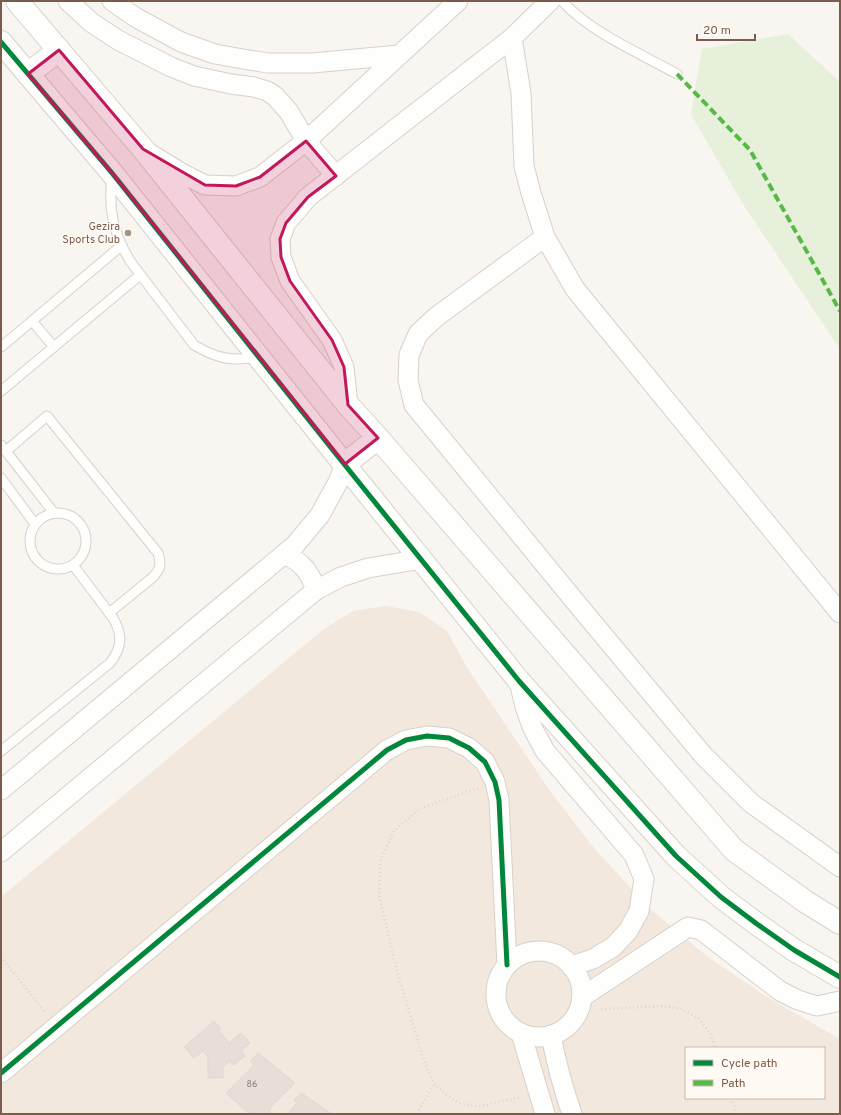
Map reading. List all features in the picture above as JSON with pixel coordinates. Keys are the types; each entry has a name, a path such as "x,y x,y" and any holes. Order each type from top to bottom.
{"street":[{"path":"17,1 143,149 348,405 734,850 806,902 840,923"},
{"path":"68,1 92,23 118,40 171,67 194,76 268,91 275,96 289,112 306,141 336,176"},
{"path":"112,1 135,17 181,42 215,54 268,63 312,63 399,55"},
{"path":"143,149 183,174 205,185 236,186 260,177 306,141 458,1"},
{"path":"348,405 344,367 332,340 290,281 281,257 280,239 286,223 308,197 512,38 550,1"},
{"path":"512,38 520,93 524,166 545,237 575,289 840,613"},
{"path":"1,42 112,173 519,681 676,856 721,897 757,924 794,950 840,977"},
{"path":"28,74 58,50"},
{"path":"545,237 436,317 418,334 409,355 408,380 414,405 703,755 751,803 840,866"},
{"path":"1,790 295,545 320,515 338,482 345,464 378,438"},
{"path":"284,554 294,558 302,564 313,581 316,590"},
{"path":"1,852 316,590 341,577 368,568 422,560"},
{"path":"519,681 525,707 533,729 545,751 634,855 644,879 640,911 628,931 613,947 593,959 571,966"},
{"path":"1,1073 387,750 406,740 428,736 449,738 469,748 485,762 495,782 499,800 507,965"},
{"path":"580,1003 688,927 701,930 780,991 792,997 817,1006 840,1001"},
{"path":"540,952 552,953 562,958 571,966 577,975 581,986 580,1003 574,1018 568,1025 551,1035 541,1037 521,1033 512,1028 505,1021 497,1003 496,993 501,973 507,965 528,953 540,952"},
{"path":"521,1033 545,1114"},
{"path":"551,1035 560,1075 572,1114"}],"lane":[{"path":"562,1 578,16 600,31 677,74"},
{"path":"112,173 110,192 111,210 115,229 121,246 140,275 194,346 218,357 231,360 245,360 259,357"},
{"path":"1,347 121,246"},
{"path":"1,391 140,275"},
{"path":"32,321 54,347"},
{"path":"54,513 3,448 47,416 158,553 160,566 157,573 109,613"},
{"path":"1,478 35,524"},
{"path":"54,513 63,513 72,516 79,522 84,530 86,539 82,556 76,563 68,568 59,570 50,569 35,558 29,541 30,532 35,524 40,519 54,513"},
{"path":"1,751 110,663 118,650 120,634 118,626 72,565"}],"path":[{"path":"495,782 419,809 394,831 380,862 379,895 397,971 424,1061 434,1083 446,1095 460,1103 477,1107 538,1093"},
{"path":"1,957 57,1026"},
{"path":"580,1003 664,1006 681,1009 700,1018 711,1035 715,1047"},
{"path":"417,1114 434,1083"},
{"path":"731,1099 736,1114"}],"highlighted area":[{"path":"59,50 143,149 205,185 236,186 260,177 306,141 336,176 308,197 286,223 280,239 281,257 290,281 332,340 344,367 348,405 378,438 345,464 112,173 28,74"}],"shaded area":[{"path":"386,606 419,612 447,631 466,666 550,791 594,848 649,908 708,957 772,1000 840,1039 840,1114 1,1114 1,897 324,629 353,611"}],"green space":[{"path":"788,34 840,82 840,349 743,204 691,114 702,49"}],"building":[{"path":"214,1021 220,1028 220,1032 229,1043 241,1033 250,1043 241,1051 245,1056 233,1065 230,1061 223,1067 223,1078 208,1078 208,1057 203,1051 194,1058 184,1047"},
{"path":"258,1053 295,1083 270,1108 270,1114 254,1114 246,1111 226,1093 254,1065 250,1061"},
{"path":"301,1093 332,1114 287,1114 297,1103 294,1100"}],"marked path":[{"path":"677,74 750,150 840,311"}],"cycle path":[{"path":"1,42 112,173 519,681 676,856 721,897 757,924 794,950 840,977"},
{"path":"1,1073 387,750 406,740 427,736 449,738 469,748 485,762 495,782 499,800 507,965"}],"place":[{"name":"Gezira Sports Club","path":"128,233"}]}
